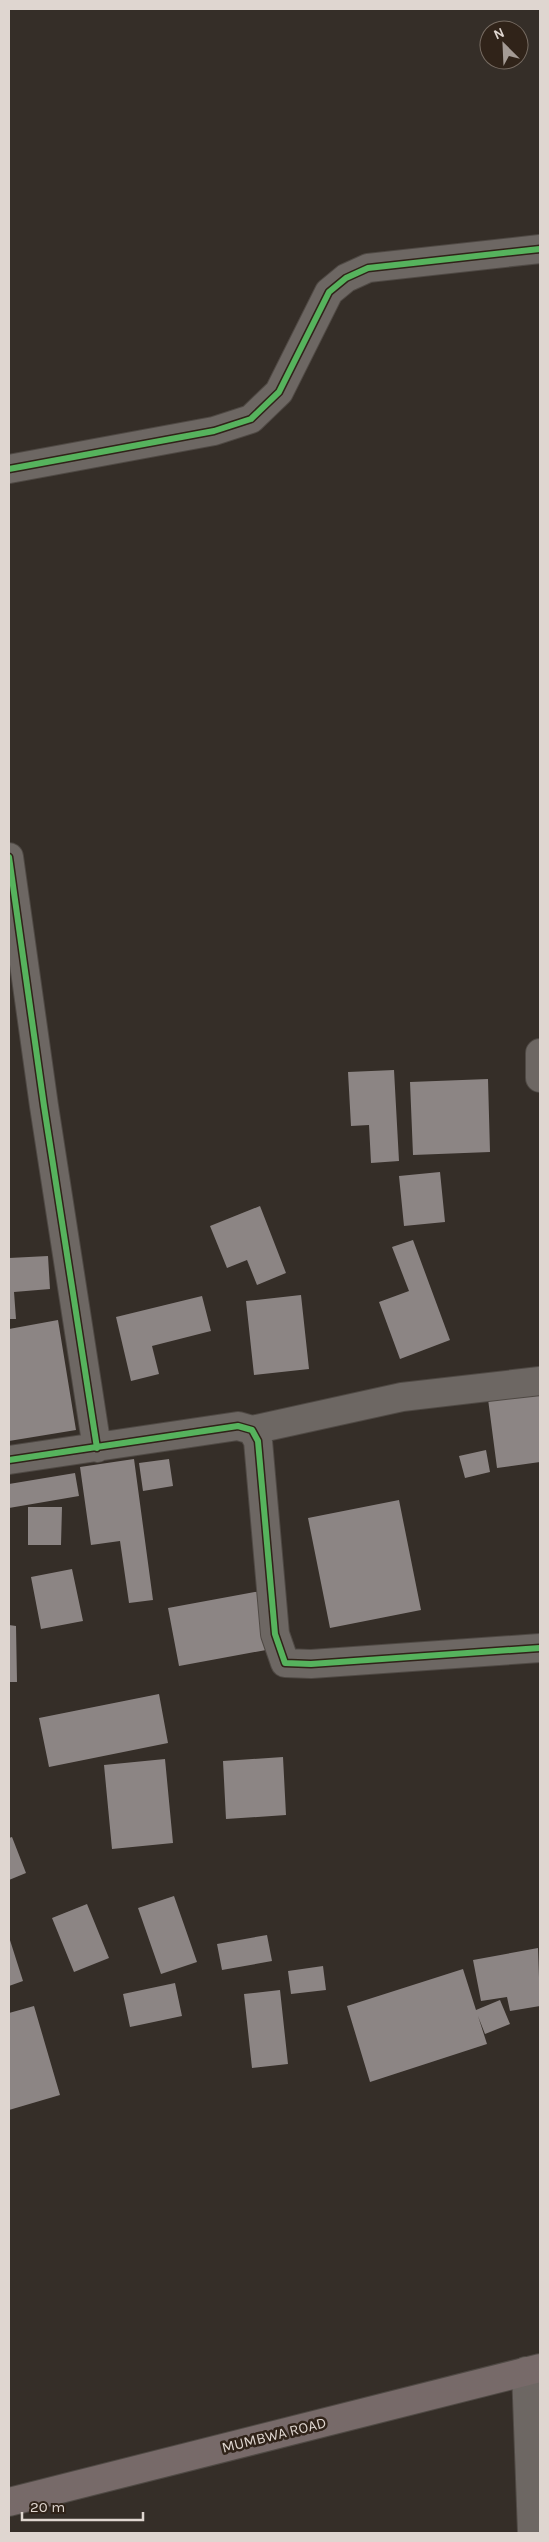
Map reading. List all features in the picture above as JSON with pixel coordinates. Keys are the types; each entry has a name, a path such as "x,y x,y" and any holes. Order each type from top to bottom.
{"main road":[{"name":"MUMBWA ROAD","path":"9,2502 533,2370"}],"street":[{"path":"9,469 214,431 251,419 279,392 329,292 346,278 368,268 540,249"},
{"path":"9,857 44,1106 97,1448"},
{"path":"540,1053 540,1078"},
{"path":"9,1460 238,1426 252,1430 402,1397 540,1381"},
{"path":"252,1430 258,1441 276,1634 285,1663 311,1664 540,1648"},
{"path":"532,2533 533,2370"}],"building":[{"path":"394,1070 399,1161 371,1163 369,1125 351,1126 348,1072"},
{"path":"488,1079 490,1152 413,1155 410,1082"},
{"path":"440,1172 445,1222 404,1226 399,1176"},
{"path":"260,1206 286,1273 257,1285 247,1260 227,1268 210,1226"},
{"path":"413,1240 450,1340 400,1359 379,1302 409,1291 392,1247"},
{"path":"48,1256 50,1289 14,1292 16,1319 9,1319 9,1258"},
{"path":"301,1295 309,1369 254,1375 246,1301"},
{"path":"202,1296 211,1331 152,1346 159,1374 131,1381 116,1317"},
{"path":"58,1320 76,1430 9,1441 9,1329"},
{"path":"540,1392 540,1462 497,1468 488,1399"},
{"path":"486,1450 490,1472 465,1478 459,1456"},
{"path":"134,1459 153,1600 129,1603 120,1541 91,1545 80,1467"},
{"path":"169,1459 173,1486 143,1491 139,1463"},
{"path":"75,1473 79,1496 9,1508 9,1484"},
{"path":"399,1500 421,1610 330,1628 308,1518"},
{"path":"28,1507 62,1507 61,1545 28,1545"},
{"path":"72,1569 83,1621 41,1629 31,1577"},
{"path":"266,1590 277,1648 179,1666 168,1608"},
{"path":"9,1625 16,1626 17,1682 9,1682"},
{"path":"159,1694 168,1743 49,1767 39,1718"},
{"path":"283,1757 286,1815 226,1819 223,1761"},
{"path":"165,1759 173,1843 112,1849 104,1765"},
{"path":"12,1837 26,1873 9,1880 9,1838"},
{"path":"174,1896 197,1962 161,1974 138,1908"},
{"path":"87,1904 109,1958 74,1972 52,1918"},
{"path":"267,1935 272,1961 222,1970 217,1944"},
{"path":"9,1937 23,1981 9,1986"},
{"path":"538,1948 540,2006 510,2011 507,1997 481,2001 473,1960"},
{"path":"323,1966 326,1990 291,1994 288,1971"},
{"path":"463,1969 476,2010 500,2000 510,2024 485,2034 478,2016 487,2044 370,2082 347,2006"},
{"path":"175,1983 182,2016 130,2027 123,1994"},
{"path":"280,1990 288,2064 252,2068 244,1994"},
{"path":"34,2006 60,2095 9,2110 9,2013"}],"cycle path":[{"path":"9,469 214,431 251,419 279,392 329,292 346,278 368,268 540,249"},
{"path":"9,857 44,1106 97,1448"},
{"path":"9,1460 238,1426 252,1430 258,1441 275,1634 285,1663 311,1664 540,1648"}]}
